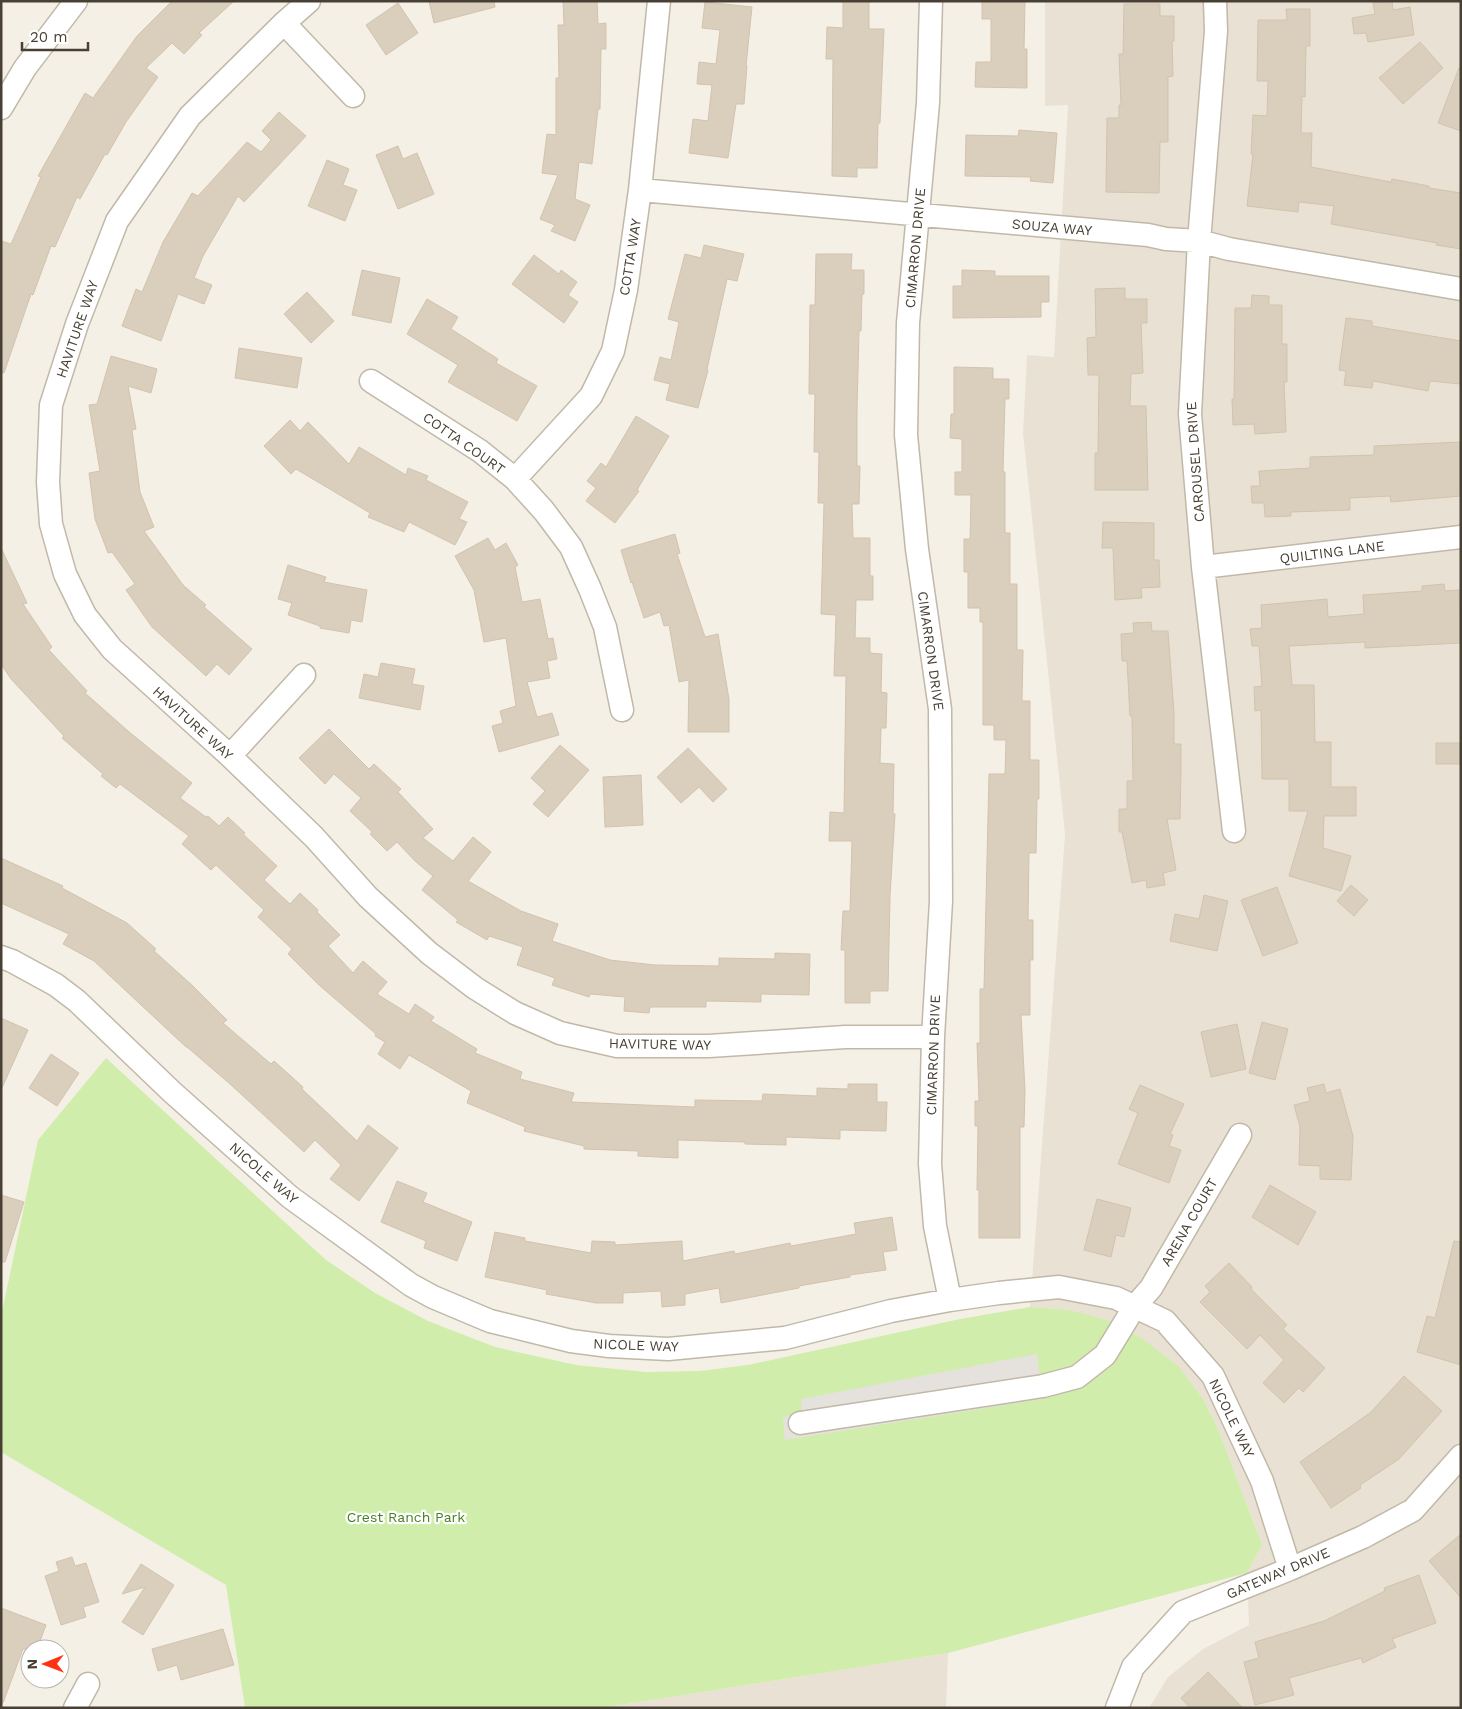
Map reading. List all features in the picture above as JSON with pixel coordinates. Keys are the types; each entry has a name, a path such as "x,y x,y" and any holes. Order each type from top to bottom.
{"street":[{"path":"1,108 25,68 76,1"},
{"name":"HAVITURE WAY","path":"309,1 284,23 190,116 117,221 77,324 51,405 48,482 51,524 65,574 85,615 112,649 230,756 314,837 368,896 429,953 475,988 515,1013 560,1033 617,1046 708,1046 846,1036 933,1037"},
{"name":"COTTA WAY","path":"515,479 591,396 613,350 626,290 640,190 659,1"},
{"name":"CIMARRON DRIVE","path":"930,1 928,103 908,323 906,435 917,549 940,709 941,901 933,1037 930,1164 935,1226 950,1300"},
{"name":"CAROUSEL DRIVE","path":"1215,1 1216,31 1199,241 1190,414 1203,567 1234,831"},
{"path":"284,23 353,96"},
{"name":"SOUZA WAY","path":"640,190 1199,241 1229,249 1461,289"},
{"name":"COTTA COURT","path":"371,381 480,451 515,479 544,511 571,547 590,589 605,628 622,710"},
{"name":"QUILTING LANE","path":"1203,567 1461,537"},
{"path":"230,756 304,675"},
{"name":"NICOLE WAY","path":"1,957 56,985 77,1001 172,1092 290,1197 411,1285 433,1297 490,1321 571,1341 610,1346 668,1349 785,1338 892,1311 950,1300 1059,1287 1116,1298 1135,1306 1165,1321 1213,1376 1262,1481 1290,1569"},
{"name":"ARENA COURT","path":"800,1423 1043,1386 1077,1377 1105,1355 1135,1306 1151,1288 1240,1135"},
{"name":"GATEWAY DRIVE","path":"1117,1708 1133,1667 1183,1612 1363,1537 1413,1510 1461,1456"},
{"path":"75,1708 88,1684"}],"shaded area":[{"path":"1045,1 1461,1 1461,1708 1149,1708 1168,1677 1203,1649 1249,1625 1247,1573 1262,1545 1218,1429 1203,1399 1069,1310 1030,1307 1065,834 1023,433 1027,355 1054,357 1068,105 1045,106"},
{"path":"1037,1354 1043,1399 785,1440 783,1417 802,1414 801,1399"},
{"path":"948,1653 946,1708 601,1708"}],"green space":[{"name":"Crest Ranch Park","path":"106,1058 326,1260 375,1293 428,1321 495,1347 576,1365 646,1372 700,1371 748,1365 960,1319 1030,1307 1069,1310 1107,1320 1143,1339 1178,1366 1203,1399 1218,1429 1262,1545 1247,1573 948,1653 601,1708 245,1708 226,1585 1,1452 1,1317 38,1140"}],"building":[{"path":"172,1 234,1 199,33 202,35 184,54 172,43 146,68 158,77 126,122 107,155 105,154 80,199 77,197 55,247 51,246 33,295 31,294 4,373 1,372 1,241 11,244 41,177 38,176 85,93 93,98 137,36"},
{"path":"429,1 494,1 495,7 434,23"},
{"path":"563,1 597,1 598,24 606,23 606,49 601,49 600,109 598,109 592,164 579,162 575,199 590,205 575,241 551,231 555,225 540,219 558,175 542,173 547,134 556,135 556,78 559,78 558,25 564,25"},
{"path":"843,1 869,1 869,29 884,29 877,168 857,168 857,177 832,176 833,59 826,59 827,27 843,28"},
{"path":"982,1 1025,1 1024,49 1027,49 1027,88 975,87 976,62 991,62 991,19 982,19"},
{"path":"1392,1 1393,10 1410,7 1414,35 1368,42 1366,33 1354,34 1352,18 1375,14 1373,3"},
{"path":"705,2 752,7 744,104 736,104 728,158 689,153 693,119 708,121 712,85 697,84 699,62 716,64 720,30 702,28"},
{"path":"398,3 418,33 386,55 366,25"},
{"path":"1124,4 1160,4 1160,16 1174,16 1174,41 1172,41 1173,76 1168,77 1168,142 1160,142 1159,193 1106,192 1107,118 1119,118 1119,105 1121,105 1119,54 1123,54"},
{"path":"1286,9 1310,9 1310,46 1306,46 1305,97 1302,96 1301,133 1312,133 1311,167 1391,182 1392,179 1461,193 1461,249 1331,224 1334,206 1299,202 1298,212 1247,206 1253,154 1251,154 1253,115 1267,116 1268,81 1257,81 1258,20 1287,20"},
{"path":"1420,42 1443,68 1403,104 1379,78"},
{"path":"1459,68 1461,68 1461,131 1438,123"},
{"path":"279,112 306,136 244,202 238,196 203,256 194,278 212,285 204,304 178,294 161,341 122,326 136,289 142,292 163,242 192,193 198,196 247,142 261,152 271,140 262,131"},
{"path":"1019,130 1057,133 1053,183 1030,181 1031,177 965,176 966,135 1018,136"},
{"path":"398,146 403,159 417,153 434,194 398,209 376,155"},
{"path":"327,160 349,169 343,185 357,190 345,221 308,206"},
{"path":"704,245 744,254 737,281 727,279 698,408 666,400 670,384 654,380 660,357 671,360 679,322 668,319 685,254 701,258"},
{"path":"816,254 852,254 851,270 864,270 861,331 859,331 857,410 857,466 860,466 859,504 852,504 853,538 870,538 870,576 873,576 873,600 856,600 855,638 870,638 870,653 882,654 881,692 887,693 886,728 881,728 880,763 894,764 893,814 895,814 890,896 888,991 870,991 870,1003 845,1003 845,950 841,950 843,911 850,911 852,841 829,841 830,812 844,813 846,676 834,676 836,615 821,614 824,503 818,503 819,452 814,452 815,394 809,394 810,305 815,305"},
{"path":"534,255 559,274 561,270 577,282 568,295 578,302 564,323 512,284"},
{"path":"362,270 400,278 391,323 352,315"},
{"path":"962,270 995,271 995,276 1049,276 1049,302 1041,302 1041,317 953,318 953,286 962,286"},
{"path":"1125,288 1125,299 1147,299 1147,323 1141,323 1143,373 1131,374 1130,406 1146,406 1148,490 1095,490 1095,453 1098,453 1099,375 1088,375 1087,338 1096,337 1095,289"},
{"path":"307,292 334,321 311,343 284,314"},
{"path":"1252,295 1269,296 1269,305 1282,305 1282,344 1287,344 1287,382 1284,382 1286,432 1255,434 1254,424 1233,425 1235,308 1251,308"},
{"path":"427,299 458,317 451,329 498,359 496,363 537,386 517,421 448,382 458,365 407,334"},
{"path":"1346,318 1372,321 1372,326 1461,341 1461,384 1430,381 1428,391 1373,381 1372,388 1344,385 1346,371 1339,370"},
{"path":"239,348 302,358 297,388 235,378"},
{"path":"111,356 157,369 151,393 128,386 136,429 132,430 140,492 154,527 144,531 183,585 206,605 204,607 252,649 229,675 217,664 206,676 152,627 126,590 135,584 112,552 108,553 95,519 89,473 100,471 89,405 97,404"},
{"path":"954,367 993,368 993,379 1009,379 1009,399 1005,399 1003,472 1005,472 1005,533 1010,533 1010,584 1017,584 1017,650 1023,650 1022,701 1030,701 1030,760 1039,760 1036,853 1029,853 1028,920 1033,920 1033,960 1030,960 1030,1015 1021,1015 1025,1090 1024,1127 1020,1127 1020,1238 979,1238 979,1190 977,1190 978,1126 975,1126 975,1101 979,1101 977,1043 980,1043 980,989 984,989 989,774 1005,774 1006,740 994,740 994,725 983,725 983,622 980,622 980,608 968,608 968,572 964,572 964,539 970,539 971,495 955,495 955,472 962,472 962,439 950,438 951,414 954,414"},
{"path":"636,416 669,436 637,490 639,491 615,523 586,501 596,488 587,481 601,463 606,467"},
{"path":"290,420 300,431 308,422 349,464 359,447 406,475 408,468 428,476 426,480 468,502 459,519 467,522 455,545 409,522 404,532 368,517 370,513 296,469 291,474 264,446"},
{"path":"1461,442 1461,496 1391,502 1390,496 1350,498 1350,510 1291,512 1291,516 1265,517 1264,503 1252,503 1251,486 1260,486 1259,471 1310,468 1310,457 1374,455 1374,446"},
{"path":"1103,522 1154,523 1154,560 1159,560 1160,587 1141,588 1142,598 1115,600 1113,548 1102,548"},
{"path":"675,534 680,553 677,554 705,637 718,634 729,699 729,732 688,732 689,680 679,682 669,625 664,626 660,612 644,618 621,550"},
{"path":"488,538 495,550 506,543 518,565 515,567 522,602 540,599 548,639 553,638 557,659 547,661 550,678 527,682 537,717 552,713 559,735 499,752 492,726 503,723 500,711 516,706 506,638 484,642 474,590 455,556"},
{"path":"1,548 27,603 23,604 52,647 49,650 87,691 85,693 192,783 180,798 206,817 208,816 219,826 228,817 245,833 243,834 277,866 264,880 290,904 300,893 318,910 317,912 340,935 328,946 353,973 363,961 387,982 377,994 409,1014 415,1004 434,1017 431,1021 477,1049 475,1053 522,1072 520,1079 574,1093 571,1102 695,1107 695,1100 762,1101 763,1094 817,1096 817,1088 848,1089 848,1084 877,1084 877,1102 887,1102 886,1131 840,1130 840,1139 786,1137 786,1145 678,1140 678,1158 638,1156 638,1151 584,1149 584,1146 524,1131 525,1127 467,1103 471,1091 409,1055 400,1069 378,1054 385,1042 375,1036 376,1034 319,985 288,954 292,949 258,917 264,910 216,865 211,870 182,844 189,836 120,784 116,788 101,776 103,774 62,738 64,736 11,679 1,664"},
{"path":"288,565 326,577 324,582 367,590 362,622 351,620 349,633 320,628 320,626 288,615 292,603 278,599"},
{"path":"1444,584 1445,591 1459,590 1461,643 1365,648 1365,642 1289,646 1292,685 1314,685 1315,742 1331,742 1331,787 1356,787 1356,816 1324,816 1323,848 1351,856 1341,891 1289,876 1308,811 1289,811 1289,779 1262,779 1261,710 1255,711 1254,687 1262,686 1259,646 1252,646 1250,629 1262,628 1261,605 1327,599 1328,617 1364,614 1363,595 1422,591 1422,586"},
{"path":"1151,622 1152,631 1168,631 1174,713 1174,744 1181,744 1181,769 1180,819 1167,819 1176,870 1163,873 1165,885 1147,888 1146,880 1132,883 1122,832 1119,832 1119,809 1127,809 1127,781 1133,781 1132,716 1130,716 1127,661 1122,661 1121,634 1134,633 1133,623"},
{"path":"381,663 415,669 412,684 424,686 420,710 359,698 364,674 378,677"},
{"path":"329,729 369,769 374,764 401,789 398,792 433,829 423,838 453,861 473,837 491,852 468,881 521,911 558,924 552,941 610,960 655,965 719,966 719,958 775,959 775,953 810,954 809,995 761,994 761,1002 706,1001 706,1007 650,1007 649,1013 624,1011 625,997 590,994 589,997 552,985 555,978 517,965 523,947 489,936 487,940 456,922 458,920 422,890 433,876 397,842 387,851 370,834 372,832 350,811 361,798 334,774 325,784 299,758"},
{"path":"1436,743 1461,743 1461,764 1436,764"},
{"path":"560,745 589,770 548,817 533,804 545,791 531,778"},
{"path":"688,748 727,789 713,802 699,787 681,803 657,777"},
{"path":"641,775 643,825 605,827 603,777"},
{"path":"1,858 63,886 62,888 127,923 156,949 154,951 227,1020 223,1023 271,1064 274,1061 357,1141 368,1125 398,1148 359,1201 330,1179 341,1165 315,1140 304,1152 230,1084 186,1047 94,961 63,944 69,934 1,903"},
{"path":"1351,885 1368,900 1354,916 1337,901"},
{"path":"1277,887 1298,943 1263,956 1241,900"},
{"path":"1204,895 1228,901 1217,951 1170,941 1175,914 1199,919"},
{"path":"1,1018 28,1030 1,1090"},
{"path":"1262,1022 1288,1029 1275,1080 1249,1073"},
{"path":"1237,1024 1246,1069 1211,1077 1201,1032"},
{"path":"51,1054 79,1073 57,1106 29,1088"},
{"path":"1324,1084 1326,1093 1340,1089 1353,1136 1351,1180 1320,1179 1320,1166 1299,1165 1300,1127 1294,1105 1310,1101 1307,1088"},
{"path":"1140,1085 1184,1104 1170,1134 1173,1135 1169,1146 1181,1150 1169,1183 1118,1164 1138,1113 1129,1109"},
{"path":"397,1181 427,1193 423,1202 472,1222 457,1261 424,1248 426,1241 381,1222"},
{"path":"1270,1185 1316,1212 1298,1245 1252,1217"},
{"path":"1,1195 24,1202 5,1262 1,1262"},
{"path":"1097,1199 1131,1208 1124,1237 1116,1235 1111,1257 1084,1250"},
{"path":"892,1217 897,1250 883,1252 886,1270 850,1275 850,1277 721,1303 719,1288 685,1294 685,1305 662,1307 661,1291 623,1293 623,1303 596,1303 546,1294 547,1290 485,1277 495,1232 525,1238 525,1241 591,1253 592,1241 615,1242 615,1245 682,1241 683,1261 734,1251 735,1254 790,1243 791,1246 856,1234 854,1223"},
{"path":"1454,1241 1461,1242 1461,1365 1417,1352 1427,1316 1435,1318"},
{"path":"1229,1263 1252,1287 1251,1289 1287,1325 1283,1329 1325,1368 1303,1392 1299,1388 1284,1403 1263,1383 1284,1360 1260,1335 1247,1349 1200,1302 1210,1292 1205,1286"},
{"path":"1404,1376 1442,1411 1399,1459 1360,1485 1361,1488 1331,1508 1300,1462 1370,1413"},
{"path":"1461,1534 1461,1598 1429,1561"},
{"path":"72,1557 75,1566 86,1563 99,1602 83,1607 86,1617 61,1625 45,1576 59,1571 56,1562"},
{"path":"141,1564 174,1585 143,1635 122,1622 145,1587 122,1594"},
{"path":"1419,1575 1436,1623 1392,1639 1396,1647 1363,1663 1361,1658 1289,1678 1294,1695 1255,1705 1244,1662 1259,1658 1255,1642 1324,1621 1385,1591 1384,1588"},
{"path":"1,1608 46,1625 41,1639 20,1639 20,1657 3,1703 1,1702"},
{"path":"223,1629 234,1665 181,1680 177,1665 158,1671 152,1649"},
{"path":"1208,1672 1243,1708 1190,1708 1181,1698"}]}
